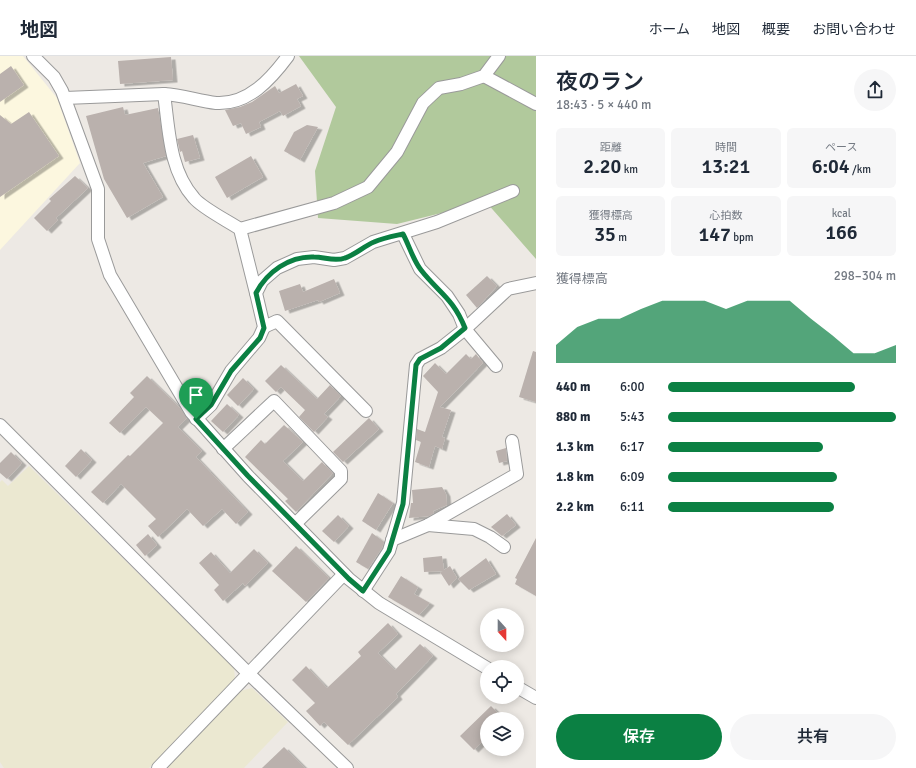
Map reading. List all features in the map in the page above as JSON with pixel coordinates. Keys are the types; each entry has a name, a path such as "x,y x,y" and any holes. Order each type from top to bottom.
{"street":[{"path":"34,56 54,78 65,98 98,189 98,240 110,275 196,419 223,450 344,574 363,591 379,603 480,664"},
{"path":"65,98 164,94 180,95 217,103 239,100 256,90 274,76 288,56"},
{"path":"240,228 334,203 368,187 397,152 424,103 439,88 461,84 484,76 499,56"},
{"path":"484,76 536,104"},
{"path":"164,94 173,156 180,179 195,199 240,228 264,328 260,338 231,371 211,405 196,419"},
{"path":"256,293 262,281 277,268 297,259 314,257 334,260 345,258 374,242 403,234 513,191"},
{"path":"403,234 420,269 447,296 459,314 465,328 496,366"},
{"path":"363,591 389,551 403,504 416,365 420,359 441,348 465,328 499,295 508,289 536,283"},
{"path":"264,328 277,321 366,411"},
{"path":"223,450 274,401 341,471 341,479 295,524"},
{"path":"0,425 249,674 347,768"},
{"path":"392,540 428,525 517,474 512,441"},
{"path":"428,525 474,528 504,547"},
{"path":"158,768 344,574"},
{"path":"524,691 536,698"}],"shaded area":[{"path":"0,56 23,56 57,98 80,163 0,250"},
{"path":"29,466 234,668 235,679 149,768 4,768 0,762 0,482 2,480 8,486"},
{"path":"252,688 288,722 244,768 166,768 240,691"}],"green space":[{"path":"299,56 536,56 536,259 486,202 397,224 318,218 315,171 336,107"}],"building":[{"path":"171,57 173,80 120,84 118,61"},
{"path":"11,66 24,85 0,102 0,74"},
{"path":"296,84 303,96 297,99 301,106 283,116 280,111 259,122 261,127 246,134 241,123 233,126 225,110 240,107 252,102 275,86 279,93"},
{"path":"123,107 125,115 158,108 166,156 143,163 163,197 127,218 104,179 86,116"},
{"path":"29,112 59,156 0,197 0,115 11,124"},
{"path":"307,125 318,127 300,160 284,151 294,132"},
{"path":"193,135 200,158 185,162 182,151 180,152 177,139"},
{"path":"251,156 263,177 227,198 215,177"},
{"path":"75,176 88,188 56,218 58,220 47,231 34,218 51,201 49,199"},
{"path":"487,276 497,286 477,308 466,295"},
{"path":"334,279 340,293 319,302 318,300 285,311 279,291 300,284 303,292"},
{"path":"533,351 536,352 536,402 519,397"},
{"path":"466,354 471,359 476,354 483,363 440,407 451,410 442,437 445,438 442,449 435,446 429,467 415,462 421,442 416,440 417,429 425,432 438,392 423,376 435,363 446,374"},
{"path":"281,365 317,399 330,385 341,396 324,414 328,417 314,432 299,417 305,410 281,387 276,392 265,381"},
{"path":"147,376 180,408 187,418 178,427 202,451 196,457 248,512 236,524 222,509 203,526 187,509 158,537 148,526 156,519 121,484 103,503 91,492 163,423 146,407 120,433 109,423 134,397 130,393"},
{"path":"243,378 254,389 238,406 227,395"},
{"path":"227,404 239,415 223,432 211,421"},
{"path":"369,418 379,429 343,462 333,452"},
{"path":"284,425 303,442 283,461 303,481 322,462 333,473 296,512 285,501 288,499 245,457 261,440 265,444"},
{"path":"506,448 507,461 499,463 496,451"},
{"path":"81,449 92,460 76,477 65,466"},
{"path":"11,452 22,463 7,479 0,473 0,463"},
{"path":"442,487 446,494 447,505 433,511 434,513 429,516 409,518 411,503 413,503 412,490"},
{"path":"378,493 393,503 376,530 362,521"},
{"path":"507,514 516,525 502,536 491,527"},
{"path":"338,515 349,526 334,542 322,531"},
{"path":"372,533 384,542 382,548 368,569 356,562"},
{"path":"148,534 157,545 145,556 136,545"},
{"path":"536,538 536,596 515,584 517,579 515,578"},
{"path":"296,546 329,578 306,602 272,571"},
{"path":"254,549 268,563 245,586 243,583 223,601 214,590 219,585 199,563 211,552 230,573"},
{"path":"442,556 444,570 450,566 457,578 449,586 440,572 443,571 424,572 423,558"},
{"path":"486,558 496,574 469,590 458,579"},
{"path":"401,576 418,587 414,594 430,603 419,615 388,597"},
{"path":"388,623 398,634 378,653 395,670 420,644 433,656 396,694 398,697 348,745 324,722 320,726 306,711 315,703 292,680 306,666 327,688 361,656 358,652"},
{"path":"491,706 497,712 485,712"},
{"path":"480,717 480,744 474,750 460,736"},
{"path":"284,747 305,768 262,768"}],"route":[{"path":"403,234 420,269 447,296 459,314 465,328 441,348 420,359 416,365 403,504 389,551 363,591 349,579 248,476 196,419 211,405 231,371 260,338 264,328 256,293 262,281 277,268 297,259 314,257 334,260 345,258 374,242 403,234"}]}
